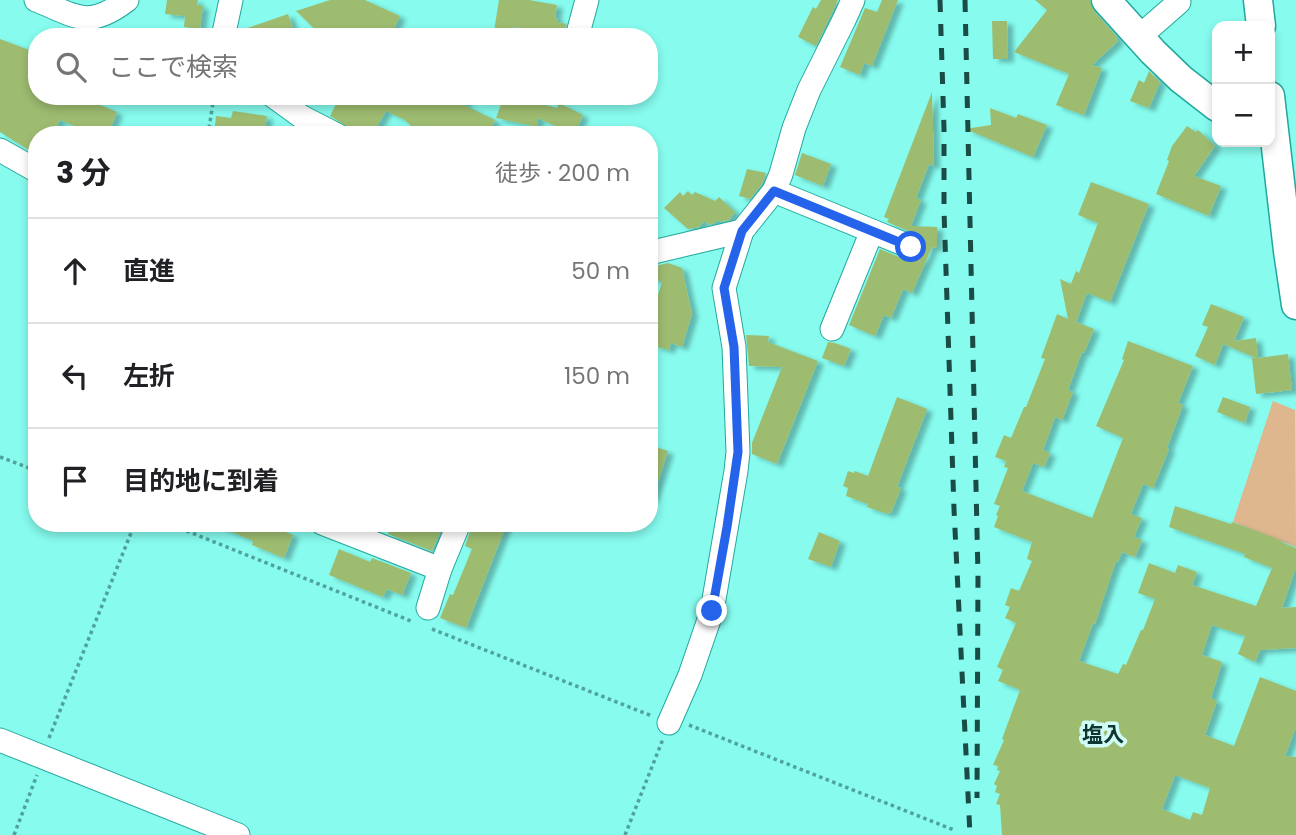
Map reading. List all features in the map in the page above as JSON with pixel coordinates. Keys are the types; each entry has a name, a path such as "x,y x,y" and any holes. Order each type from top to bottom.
{"street":[{"path":"36,0 74,15 92,18 112,12 127,0"},
{"path":"225,28 231,0"},
{"path":"579,28 587,0"},
{"path":"670,721 690,675 712,611 736,471 738,452 734,347 724,288 742,231 774,191 809,90 853,0"},
{"path":"1106,0 1143,33 1153,52 1212,103"},
{"path":"1258,0 1260,21"},
{"path":"1143,33 1179,2"},
{"path":"286,105 318,126"},
{"path":"1275,133 1296,304"},
{"path":"0,139 8,154 28,166"},
{"path":"774,191 911,247"},
{"path":"658,251 742,231"},
{"path":"832,329 872,231"},
{"path":"345,532 440,569"},
{"path":"428,608 455,532"},
{"path":"0,740 238,835"}],"path":[{"path":"209,126 213,105"},
{"path":"0,457 28,468"},
{"path":"14,835 44,757 43,751 131,532"},
{"path":"625,835 670,721 954,830"}],"shaded area":[{"path":"1273,401 1295,410 1296,547 1233,522"}],"building":[{"path":"167,0 198,0 197,5 203,6 200,28 184,27 185,16 165,14"},
{"path":"330,0 365,0 400,16 394,28 314,28 296,11"},
{"path":"499,0 529,0 557,5 555,18 566,24 565,28 494,28"},
{"path":"821,0 838,0 816,46 798,37 813,7 816,9"},
{"path":"882,0 898,0 872,66 864,63 860,75 840,67 865,8 877,12"},
{"path":"1035,0 1090,0 1094,11 1117,37 1118,41 1092,65 1102,68 1084,115 1056,105 1069,74 1014,52 1047,10"},
{"path":"288,14 293,28 248,28"},
{"path":"992,21 1007,21 1008,59 993,59"},
{"path":"0,39 28,50 28,105 100,105 117,112 112,126 74,126 60,120 57,126 28,126 28,150 0,132"},
{"path":"1149,71 1160,82 1149,108 1130,101 1139,80 1144,83"},
{"path":"932,92 934,166 929,164 916,198 921,200 911,226 937,227 937,248 932,247 912,293 903,289 891,318 884,315 875,336 849,325 880,249 912,261 920,258 924,252 925,244 922,238 887,222 889,219 884,217"},
{"path":"336,105 466,105 495,120 492,126 411,126 386,111 377,126 346,126 330,116"},
{"path":"501,105 546,105 557,108 558,105 563,105 583,115 578,126 555,126 538,118 538,126 533,126 496,118"},
{"path":"990,108 1016,118 1018,114 1047,125 1033,157 965,129 991,125"},
{"path":"233,111 267,116 265,126 215,126 216,116 231,118"},
{"path":"1187,126 1196,132 1198,130 1214,147 1194,176 1221,186 1209,216 1156,194 1172,146"},
{"path":"802,153 831,164 823,186 795,175"},
{"path":"747,169 766,173 762,184 750,199 739,196"},
{"path":"1091,182 1149,204 1110,302 1087,293 1076,322 1094,329 1068,390 1073,392 1062,420 1055,417 1043,450 1050,453 1044,467 1033,463 1022,491 1092,518 1123,438 1096,426 1124,360 1122,359 1128,341 1193,366 1178,403 1183,405 1167,448 1169,449 1153,488 1143,484 1131,514 1142,518 1134,537 1142,540 1135,557 1122,552 1118,562 1116,561 1095,624 1093,623 1079,661 1118,674 1123,664 1126,665 1155,599 1138,593 1149,563 1175,573 1178,565 1197,572 1192,585 1256,606 1272,568 1244,557 1245,554 1169,527 1175,506 1231,524 1232,522 1296,548 1296,567 1282,608 1296,607 1296,648 1260,650 1255,662 1238,654 1245,636 1212,625 1202,655 1222,662 1211,698 1217,701 1205,735 1234,746 1260,677 1296,691 1296,727 1285,756 1296,757 1296,835 1002,835 1000,805 996,804 1000,794 995,792 997,786 994,784 1000,771 997,770 998,766 993,765 1020,690 998,681 1003,670 997,667 1016,623 1005,618 1010,607 1005,605 1011,588 1019,591 1032,561 1027,559 1032,542 994,527 1000,506 994,504 1008,468 1004,467 1006,461 995,457 1004,435 1011,438 1026,407 1045,359 1041,358 1057,314 1068,319 1060,279 1071,284 1076,271 1079,273 1098,223 1078,215","holes":["1175,775 1210,788 1202,815 1193,812 1190,820 1162,809"]},
{"path":"688,191 692,195 695,192 715,201 719,197 735,212 729,220 720,220 709,225 704,221 699,227 688,229 664,208 680,192 683,196"},
{"path":"668,263 682,268 692,314 682,347 671,343 669,350 658,347 658,295 662,282 658,281 658,265"},
{"path":"1211,304 1244,317 1234,341 1256,338 1258,358 1288,354 1292,390 1256,394 1252,358 1256,358 1223,344 1215,365 1195,356 1208,327 1202,325"},
{"path":"746,335 769,336 768,342 818,361 777,464 752,454 752,443 782,367 749,366"},
{"path":"828,342 851,349 844,366 822,358"},
{"path":"897,397 927,409 897,487 901,488 891,513 888,514 846,496 848,488 843,486 848,471 868,476"},
{"path":"1223,397 1250,407 1245,423 1217,412"},
{"path":"658,448 668,451 658,482"},
{"path":"232,532 286,532 293,535 284,558 252,545 253,541"},
{"path":"389,532 440,532 432,551 388,534"},
{"path":"470,532 503,532 466,628 440,618 450,594 453,595 472,549 465,546"},
{"path":"819,532 840,541 831,567 808,559"},
{"path":"339,549 370,562 372,558 411,573 402,595 387,589 383,597 329,575"}],"railway":[{"path":"940,0 954,509 970,835"},
{"path":"965,0 978,575 977,798"}],"district":[{"name":"塩入","path":"1103,735"}],"route":[{"path":"712,611 738,452 734,347 724,288 742,231 774,191 911,247"}]}
